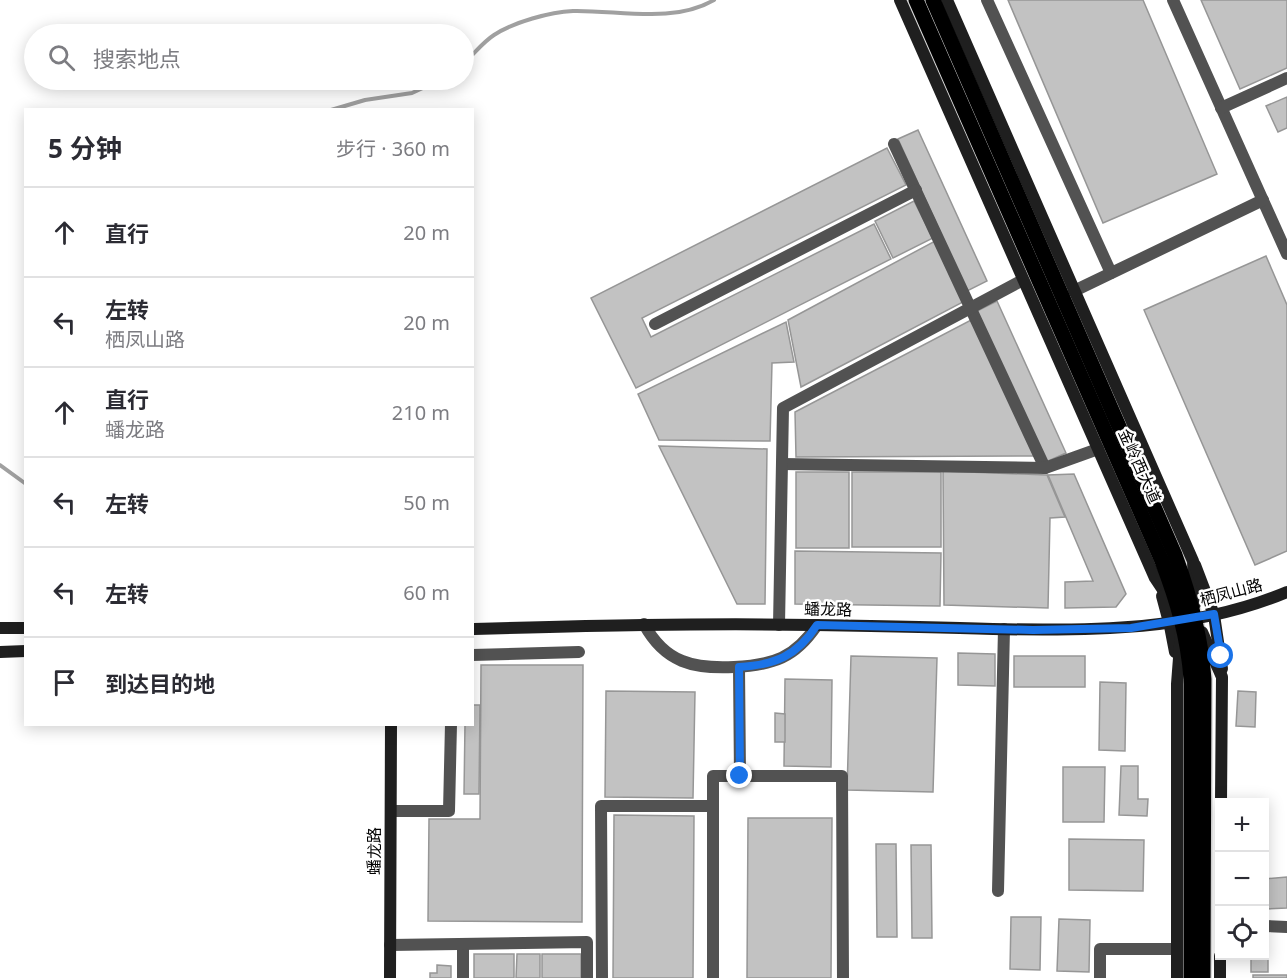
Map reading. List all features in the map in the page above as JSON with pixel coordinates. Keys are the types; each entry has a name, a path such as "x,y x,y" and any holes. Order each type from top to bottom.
{"main road":[{"name":"金岭西大道","path":"916,0 1162,561 1177,600 1189,652 1191,679 1191,978"},
{"name":"金岭西大道","path":"933,0 1170,544 1190,595 1182,620 1202,652 1204,679 1203,978"}],"street":[{"path":"900,0 1155,578 1222,677"},
{"path":"947,0 1205,587 1214,614 1220,646 1221,798"},
{"path":"987,0 1110,273"},
{"path":"1173,0 1287,254"},
{"path":"1221,108 1287,78"},
{"path":"894,144 1045,468"},
{"path":"655,324 916,190"},
{"path":"1074,291 1263,200"},
{"path":"779,625 783,408 1023,279"},
{"path":"782,464 1045,468 1098,449"},
{"path":"1177,978 1177,684 1182,620 1193,561"},
{"name":"栖凤山路","path":"1182,620 1252,606 1287,592"},
{"name":"蟠龙路","path":"474,629 644,624 1004,629 1131,628 1182,620"},
{"path":"644,624 662,649 680,661 710,668 762,665 783,658 803,644 817,625"},
{"path":"0,628 24,628"},
{"path":"998,891 1004,629"},
{"path":"0,652 24,651"},
{"path":"474,655 579,652"},
{"path":"739,667 740,776"},
{"name":"蟠龙路","path":"390,978 391,726"},
{"path":"391,811 449,811 451,726"},
{"path":"713,978 713,776 842,776 843,978"},
{"path":"602,978 601,806 713,806"},
{"path":"1269,926 1287,927"},
{"path":"390,945 587,942 587,978"},
{"path":"463,944 463,978"},
{"path":"1100,978 1100,949 1177,950"},
{"path":"1220,960 1220,978"}],"building":[{"path":"1008,0 1143,0 1217,174 1103,223"},
{"path":"1201,0 1287,0 1287,68 1240,89"},
{"path":"1287,97 1287,128 1278,132 1266,106"},
{"path":"918,130 987,281 967,291 898,139"},
{"path":"887,148 906,185 642,318 651,337 874,224 891,259 636,388 591,298"},
{"path":"914,201 933,238 893,258 875,221"},
{"path":"937,240 963,302 801,387 788,320"},
{"path":"1266,256 1287,305 1287,551 1255,565 1144,310"},
{"path":"997,301 1066,453 1046,462 977,311"},
{"path":"973,319 1034,456 796,457 795,412"},
{"path":"786,322 794,362 772,363 770,441 659,440 638,394"},
{"path":"659,446 767,449 765,604 737,604"},
{"path":"943,471 1047,475 1065,517 1050,518 1048,608 944,605"},
{"path":"796,472 849,472 849,548 796,548"},
{"path":"852,472 941,472 941,547 852,547"},
{"path":"1074,474 1126,594 1116,607 1065,608 1065,582 1093,581 1048,475"},
{"path":"795,551 941,553 940,606 795,604"},
{"path":"958,653 995,654 995,686 958,685"},
{"path":"851,656 937,658 933,792 847,790"},
{"path":"1014,656 1085,656 1085,687 1014,687"},
{"path":"481,665 583,665 582,922 428,921 429,819 480,819"},
{"path":"785,679 832,680 831,767 784,766"},
{"path":"1100,682 1126,683 1125,751 1099,750"},
{"path":"606,691 695,692 693,798 605,797"},
{"path":"1238,691 1256,692 1255,727 1236,726"},
{"path":"474,705 480,705 479,794 464,794 465,726 474,726"},
{"path":"775,713 785,714 785,742 775,742"},
{"path":"1121,766 1138,766 1138,799 1148,799 1147,816 1119,815"},
{"path":"1063,767 1105,767 1104,822 1063,822"},
{"path":"614,815 694,816 693,978 613,978"},
{"path":"748,818 832,818 831,978 747,978"},
{"path":"1069,839 1144,840 1143,891 1069,890"},
{"path":"876,844 896,844 897,937 877,937"},
{"path":"911,845 931,845 932,938 912,938"},
{"path":"1287,877 1287,908 1269,909 1269,879"},
{"path":"1011,917 1041,917 1040,970 1010,969"},
{"path":"1059,919 1090,920 1089,972 1057,971"},
{"path":"474,954 514,954 514,978 474,978"},
{"path":"517,954 540,954 540,978 516,978"},
{"path":"542,954 581,954 581,978 542,978"},
{"path":"1251,960 1268,960 1268,972 1251,972"},
{"path":"437,965 451,966 451,978 430,978 430,973 437,973"},
{"path":"1253,975 1287,975 1287,978 1253,978"}],"waterway":[{"path":"474,53 494,35 522,22 543,16 573,11 663,14 681,12 714,0"},
{"path":"338,108 365,100 418,90"},
{"path":"0,465 24,483"}],"route":[{"path":"740,776 739,667 762,665 783,658 803,644 817,625 1033,630 1131,628 1214,614 1221,656"}]}
